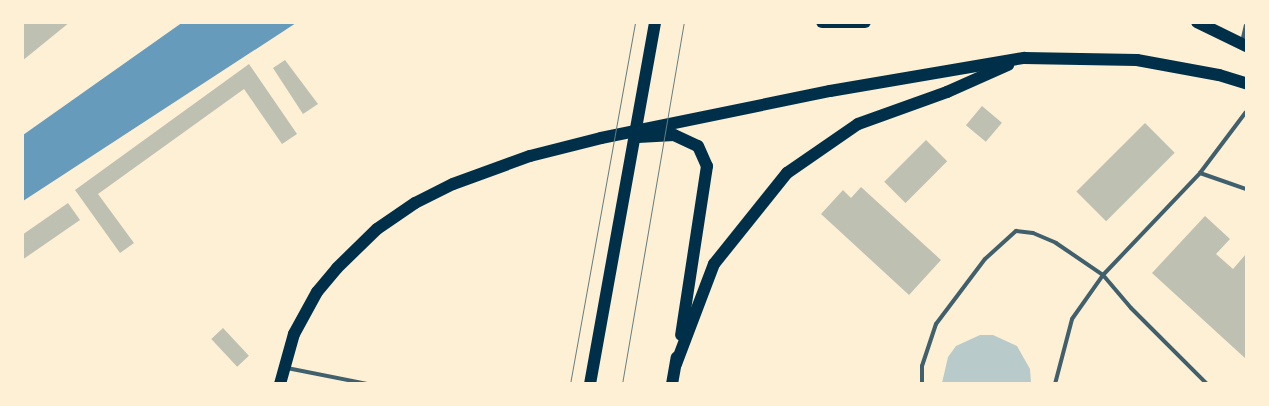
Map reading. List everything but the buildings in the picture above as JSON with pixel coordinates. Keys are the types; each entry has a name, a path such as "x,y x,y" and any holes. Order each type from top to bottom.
{"main road":[{"path":"590,384 655,22"},
{"path":"822,22 866,22"},
{"path":"1197,22 1244,44"},
{"path":"676,364 714,264 786,173 858,124 947,92 1024,58"},
{"path":"280,384 294,334 317,292 337,268 377,229 415,203 453,184 530,156 601,138 919,74 1024,58 1137,60 1219,74 1246,83"},
{"path":"601,138 674,135 698,146 707,166 672,384"}],"lane":[{"path":"1244,44 1246,25"},
{"path":"1055,384 1072,319 1103,275 1200,173 1246,112"},
{"path":"1200,173 1246,189"},
{"path":"922,384 922,366 936,324 985,259 1016,232 1034,233 1056,243 1103,275 1131,308 1207,384"},
{"path":"284,367 368,384"}],"shaded area":[{"path":"980,335 993,335 1017,346 1030,369 1031,383 942,383 948,357 956,346"}],"water":[{"path":"183,22 296,23 23,201 23,135"}],"tram line":[{"path":"570,384 635,22"},
{"path":"622,384 684,22"}]}
